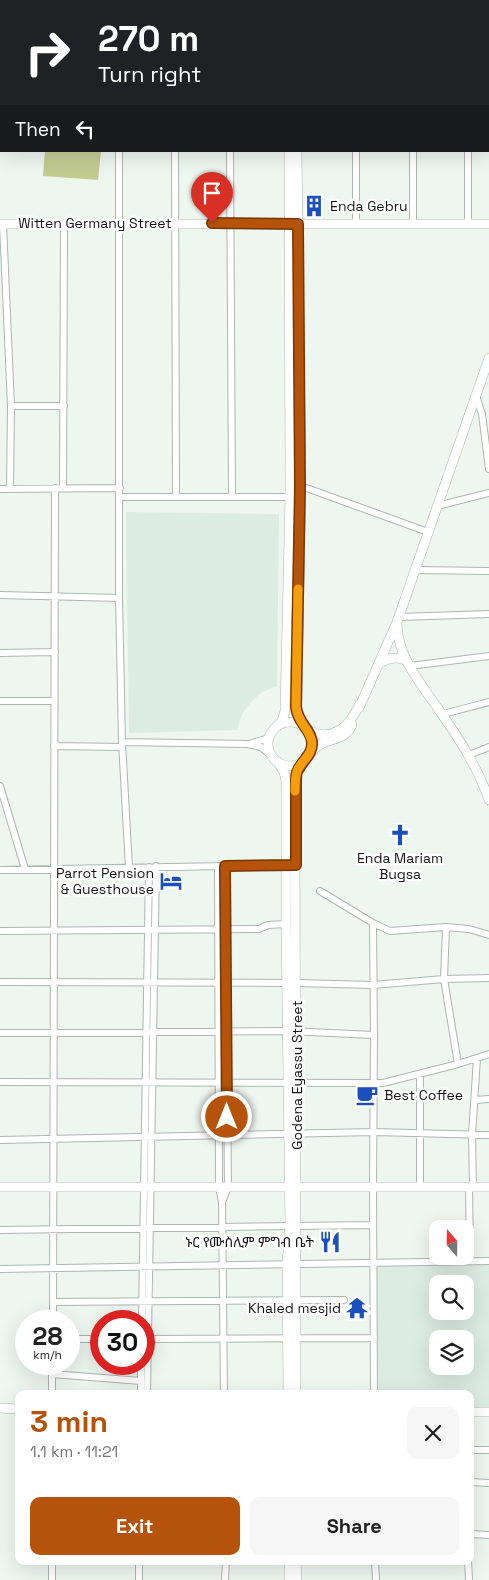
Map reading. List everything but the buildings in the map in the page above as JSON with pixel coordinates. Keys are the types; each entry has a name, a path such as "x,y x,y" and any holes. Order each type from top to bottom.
{"street":[{"path":"119,152 119,598 122,744 128,868"},
{"path":"175,152 176,497"},
{"path":"230,152 232,497"},
{"path":"289,152 294,224 299,366 300,486 296,707 300,721 312,742 307,757"},
{"path":"248,744 266,739 282,720 285,711 290,497 290,365 298,152"},
{"path":"356,152 356,224"},
{"path":"412,152 413,224"},
{"path":"468,152 468,224"},
{"path":"63,488 64,223"},
{"path":"2,224 11,406 10,488"},
{"name":"Witten Germany Street","path":"2,224 489,224"},
{"path":"54,746 248,744 261,747 275,760 290,766 298,764 319,745 346,733 350,729 398,619 489,358"},
{"path":"290,365 299,366"},
{"path":"0,368 9,368"},
{"path":"476,396 482,414 489,469"},
{"path":"11,406 64,406"},
{"path":"300,486 428,532"},
{"path":"53,1310 55,488"},
{"path":"0,489 120,488"},
{"path":"437,506 489,494"},
{"path":"120,497 290,497"},
{"path":"415,570 489,571"},
{"path":"0,595 119,598"},
{"path":"287,596 298,596"},
{"path":"398,619 489,614"},
{"path":"398,619 398,636 408,664 486,779 489,800"},
{"path":"0,653 55,652"},
{"path":"380,663 393,658 398,658 408,664 489,656"},
{"path":"0,701 54,701"},
{"path":"443,714 489,702"},
{"path":"275,760 269,746 273,731 282,724 291,722 320,735 332,734 344,728 360,704"},
{"path":"469,755 489,747"},
{"name":"Godena Eyassu Street","path":"292,983 286,924 296,781 299,768 307,757"},
{"name":"Godena Eyassu Street","path":"275,760 286,776 291,865 294,1226 292,1264 287,1300 296,1390"},
{"path":"0,786 25,869"},
{"path":"0,870 291,865"},
{"path":"145,1310 152,930 156,866"},
{"path":"221,866 226,930 227,1083 227,1134 222,1202 224,1390"},
{"path":"221,866 218,930 218,1032 219,1134 223,1187"},
{"path":"149,867 152,930"},
{"path":"320,891 390,931 446,927 469,929 489,935"},
{"path":"373,923 374,1390"},
{"path":"0,931 259,930 268,925 286,924"},
{"path":"446,927 444,979 458,1064"},
{"path":"0,982 373,985 444,979 488,981"},
{"path":"0,1033 292,1032 374,1035"},
{"path":"0,1082 383,1083 489,1054"},
{"path":"471,1220 472,1135 477,1058"},
{"path":"420,1074 420,1187"},
{"path":"475,1100 489,1099"},
{"path":"0,1140 374,1132 489,1135"},
{"path":"0,1187 489,1186"},
{"path":"0,1230 373,1225"},
{"path":"474,1261 489,1261"},
{"path":"0,1269 429,1262"},
{"name":"Godena Eyassu Street","path":"288,1390 291,1338 297,1300 292,1264"},
{"path":"53,1302 344,1300"},
{"path":"144,1310 145,1301"},
{"path":"155,1339 374,1338"},
{"path":"52,1375 52,1390"},
{"path":"65,1375 141,1381"},
{"path":"141,1375 141,1390"},
{"path":"147,1375 147,1390"},
{"path":"0,1408 15,1409"},
{"path":"474,1412 489,1412"},
{"path":"474,1450 489,1450"},
{"path":"474,1482 489,1483"},
{"path":"474,1534 489,1535"},
{"path":"52,1565 52,1580"},
{"path":"139,1565 139,1580"},
{"path":"225,1580 226,1565"},
{"path":"288,1565 289,1580"},
{"path":"296,1565 297,1580"},
{"path":"375,1565 376,1580"},
{"path":"468,1565 468,1580"}],"shaded area":[{"path":"126,512 279,514 277,686 262,692 251,702 242,714 237,730 129,733"},
{"path":"489,1264 489,1409 474,1409 474,1390 377,1390 376,1265"}],"green space":[{"path":"45,152 101,152 98,180 43,176"}],"slow traffic":[{"path":"295,791 297,772 309,755 312,747 311,738 300,721 296,707 298,589"}],"place":[{"name":"Enda Gebru","path":"314,206"},
{"name":"Enda Mariam Bugsa","path":"400,835"},
{"name":"Parrot Pension & Guesthouse","path":"171,881"},
{"name":"Best Coffee","path":"367,1095"},
{"name":"ኑር የሙስሊም ምግብ ቤት","path":"330,1242"},
{"name":"Khaled mesjid","path":"357,1308"}],"route":[{"path":"212,223 298,224 300,486 296,707 300,721 307,730 312,742 309,755 297,772 296,865 225,866 227,1117"}]}
